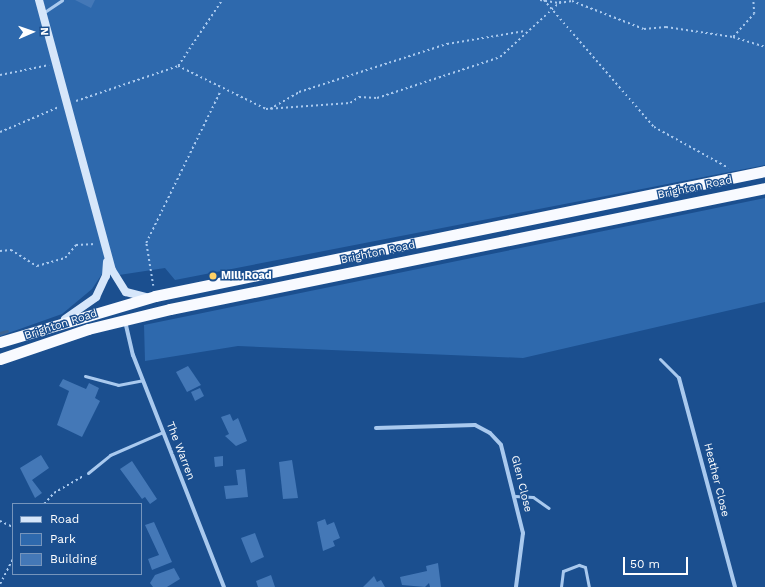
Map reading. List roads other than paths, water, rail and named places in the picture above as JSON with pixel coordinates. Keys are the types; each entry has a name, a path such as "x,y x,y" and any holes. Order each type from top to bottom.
{"highway":[{"name":"Brighton Road","path":"0,342 59,322 153,296 765,172"},
{"name":"Brighton Road","path":"0,359 124,319 765,188"}],"main road":[{"path":"39,0 68,103 104,244 115,279 126,292 153,296"},
{"path":"59,322 88,304 102,287 107,253"}],"street":[{"name":"The Warren","path":"124,319 143,380 224,587"},
{"name":"Heather Close","path":"679,378 734,587"},
{"name":"Glen Close","path":"376,428 460,424 480,428 501,445 515,496 524,546 516,587"}],"lane":[{"path":"43,13 62,0"},
{"path":"660,359 679,378"},
{"path":"85,376 118,385 143,380"},
{"path":"88,473 110,455 163,432"},
{"path":"515,496 533,497 549,508"},
{"path":"561,587 563,571 580,565 585,567 589,587"}],"waterway":[{"path":"0,333 7,331"}],"place":[{"name":"Mill Road","path":"213,276"}]}
